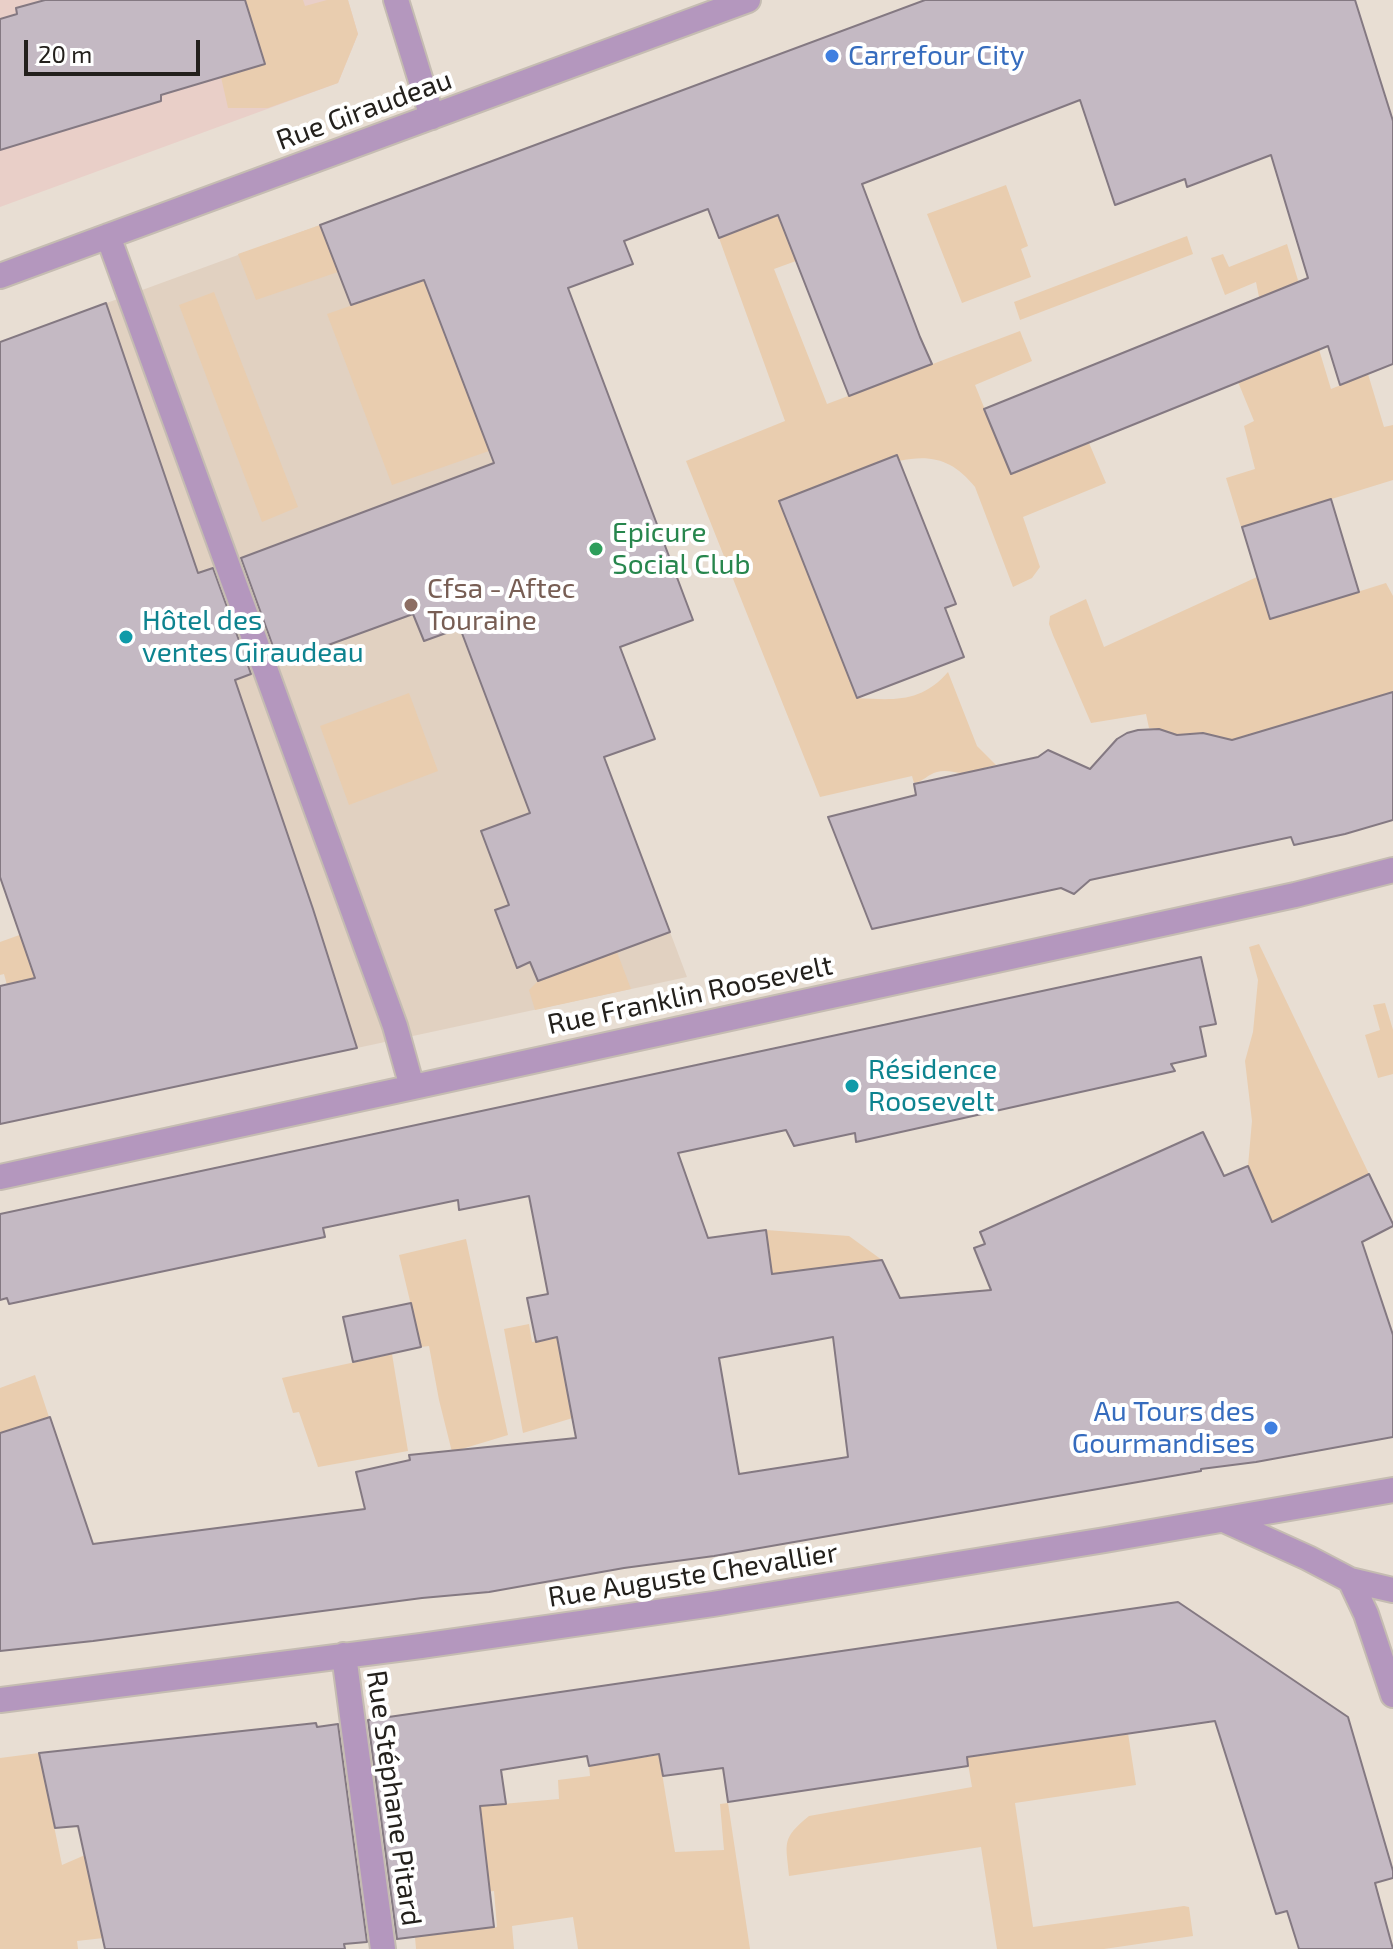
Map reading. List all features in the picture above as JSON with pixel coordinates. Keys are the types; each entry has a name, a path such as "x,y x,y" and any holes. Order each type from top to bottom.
{"street":[{"path":"396,0 432,117"},
{"name":"Rue Giraudeau","path":"0,276 748,0"},
{"path":"108,236 390,1011 412,1087"},
{"name":"Rue Franklin Roosevelt","path":"0,1177 1295,895 1393,870"},
{"name":"Rue Auguste Chevallier","path":"0,1700 421,1646 713,1604 1393,1490"},
{"path":"1224,1520 1350,1580 1393,1590"},
{"path":"1350,1580 1366,1614 1393,1695"},
{"name":"Rue Stéphane Pitard","path":"344,1655 383,1949"}],"shaded area":[{"path":"0,0 348,0 358,34 338,83 0,207"},
{"path":"245,0 303,0 305,6 327,0 348,0 358,34 338,83 268,108 228,108 221,77 265,64"},
{"path":"861,184 796,261 774,269 827,404 1020,331 1032,361 975,385 1011,474 1089,443 1106,483 1023,517 1040,567 1032,578 1013,587 975,487 941,461 922,458 899,461 896,455 779,501 857,698 895,699 917,694 948,672 977,746 996,765 963,773 940,771 914,783 912,776 820,797 686,461 785,421 719,238"},
{"path":"1006,185 1028,246 1021,249 1031,277 962,303 927,214"},
{"name":"Cfsa - Aftec Touraine","path":"320,225 351,305 424,280 687,977 357,1048 313,909 0,342"},
{"path":"320,225 338,272 256,300 238,254"},
{"path":"1187,236 1193,254 1020,320 1014,302"},
{"path":"1287,244 1331,389 1368,374 1384,427 1393,425 1393,480 1241,527 1226,478 1255,469 1244,426 1254,421 1238,382 1285,363 1256,282 1225,295 1211,258 1223,254 1229,267"},
{"path":"424,280 489,451 392,485 327,314"},
{"path":"214,292 298,507 262,522 179,305"},
{"path":"1257,577 1271,619 1386,583 1393,596 1393,692 1228,742 1226,738 1203,733 1177,735 1149,728 1146,714 1091,723 1053,635 1050,616 1086,599 1104,647"},
{"path":"409,693 438,771 349,805 320,726"},
{"path":"25,933 139,955 7,985 4,974 0,975 0,942"},
{"path":"1259,944 1369,1174 1251,1233 1265,1207 1248,1166 1252,1121 1245,1061 1253,1032 1258,980 1249,947"},
{"path":"617,952 631,989 535,1010 529,990 538,981"},
{"path":"1385,1003 1393,1030 1393,1074 1378,1078 1365,1035 1380,1030 1373,1005"},
{"path":"766,1230 849,1236 882,1260 772,1275"},
{"path":"466,1239 508,1435 452,1452 429,1346 421,1347 399,1255"},
{"path":"529,1324 532,1342 557,1337 576,1417 523,1433 504,1329"},
{"path":"392,1354 408,1451 318,1467 299,1412 293,1413 282,1378"},
{"path":"35,1375 49,1417 36,1421 41,1440 0,1453 0,1388"},
{"path":"1128,1733 1136,1785 1015,1803 1033,1927 1184,1906 1189,1907 1193,1936 1104,1949 997,1949 981,1847 789,1876 787,1842 794,1830 809,1816 972,1787 965,1746"},
{"path":"39,1753 62,1865 85,1855 166,1931 77,1941 78,1949 0,1949 0,1758"},
{"path":"659,1755 675,1852 724,1850 720,1804 728,1803 750,1949 578,1949 573,1917 512,1926 514,1949 416,1949 415,1937 497,1927 494,1891 457,1895 480,1806 559,1799 558,1780 590,1776 589,1766"}],"building":[{"path":"45,0 245,0 265,64 161,95 161,101 0,150 0,19 17,14 16,8"},
{"path":"925,0 1355,0 1393,121 1393,364 1340,385 1328,346 1011,474 984,409 1308,278 1271,155 1187,187 1185,179 1115,205 1080,100 862,184 932,364 849,396 778,215 719,238 708,209 624,241 633,264 568,288 693,620 620,647 655,739 604,757 670,932 538,981 530,962 517,968 495,910 509,905 481,831 530,813 460,628 424,641 413,614 279,663 241,558 494,463 424,280 351,305 320,225"},
{"path":"106,303 198,573 213,568 251,674 235,680 357,1048 0,1124 0,986 35,978 0,877 0,342"},
{"path":"897,455 956,604 945,608 964,657 857,698 779,501"},
{"path":"1331,499 1359,592 1270,619 1242,527"},
{"path":"1393,692 1393,820 1294,845 1291,837 1090,880 1074,894 1061,888 872,929 828,817 916,795 914,784 1038,757 1048,750 1090,769 1117,739 1138,730 1159,729 1177,735 1203,733 1232,740"},
{"path":"1201,957 1216,1024 1200,1027 1206,1056 1171,1064 1175,1071 856,1142 855,1133 794,1146 786,1130 678,1153 708,1238 766,1230 772,1274 882,1260 900,1298 991,1290 974,1248 985,1244 980,1232 1203,1132 1224,1176 1248,1166 1272,1222 1369,1174 1393,1224 1362,1242 1393,1335 1393,1437 714,1556 489,1592 0,1651 0,1433 50,1417 93,1544 365,1509 356,1472 410,1460 409,1455 576,1438 557,1337 536,1342 527,1298 548,1294 529,1196 459,1210 458,1200 323,1228 325,1237 9,1304 7,1298 0,1300 0,1214","holes":["833,1337 848,1457 739,1474 719,1358"]},
{"path":"411,1303 421,1347 353,1362 343,1317"},
{"path":"1178,1602 1348,1717 1393,1871 1393,1878 1375,1883 1393,1949 1299,1949 1287,1911 1276,1914 1215,1721 967,1757 968,1766 728,1802 723,1768 663,1776 659,1754 589,1766 587,1756 501,1770 506,1804 480,1806 494,1927 397,1939 368,1720"},
{"path":"316,1723 317,1727 338,1724 367,1942 344,1944 345,1949 105,1949 78,1826 55,1828 39,1753"}],"place":[{"name":"Carrefour City","path":"832,56"},
{"name":"Epicure Social Club","path":"596,549"},
{"name":"Cfsa - Aftec Touraine","path":"411,605"},
{"name":"Hôtel des ventes Giraudeau","path":"126,637"},
{"name":"Résidence Roosevelt","path":"852,1086"},
{"name":"Au Tours des Gourmandises","path":"1271,1428"}]}
